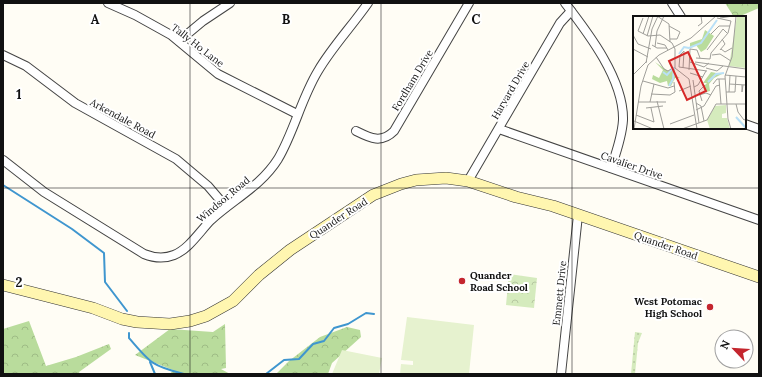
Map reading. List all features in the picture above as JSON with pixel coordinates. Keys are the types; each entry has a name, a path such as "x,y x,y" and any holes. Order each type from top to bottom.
{"street":[{"name":"Tally Ho Lane","path":"108,3 156,26 179,41 218,74 297,114"},
{"path":"179,41 203,21 230,3"},
{"name":"Windsor Road","path":"3,160 44,192 119,239 151,257 166,257 179,253 226,207 252,188 272,168 282,150 317,71 368,3"},
{"name":"Fordham Drive","path":"356,131 376,139 385,138 394,131 470,3"},
{"path":"565,3 600,53 615,82 620,97 623,115 622,131 611,168"},
{"path":"672,3 680,16"},
{"name":"Harvard Drive","path":"468,181 560,23 571,11"},
{"name":"Arkendale Road","path":"3,55 26,66 75,103 176,159 208,186 226,207"},
{"path":"746,124 759,129"},
{"name":"Cavalier Drive","path":"498,129 759,220"},
{"name":"Quander Road","path":"3,286 94,308 137,322 170,324 190,321 206,316 233,300 259,275 290,250 373,195 416,180 446,178 468,181 578,215 759,277"},
{"name":"Emmett Drive","path":"561,374 578,215"}],"green space":[{"path":"725,3 759,3 759,8 740,16 733,16"},
{"path":"509,274 537,278 534,308 506,305"},
{"path":"407,317 474,325 469,374 400,374 401,364 413,365 413,361 401,360"},
{"path":"29,321 46,366 76,357 109,344 111,349 79,372 80,374 3,374 3,329"},
{"path":"225,324 226,368 221,369 230,374 170,374 173,370 135,355 170,329 213,332"},
{"path":"347,327 360,330 361,337 332,363 328,374 276,374 289,361 320,337"},
{"path":"635,332 642,333 638,343 635,374 631,374"},
{"path":"342,350 382,358 379,374 332,374"}],"waterway":[{"path":"3,185 72,229 104,253 105,282 127,311"},
{"path":"266,374 284,360 299,359 313,344 324,341 334,328 348,324 366,313 374,314"},
{"path":"129,333 129,338 152,362 165,369 184,374"},
{"path":"150,362 155,374"},
{"path":"184,374 201,374"}],"place":[{"name":"Quander Road School","path":"462,281"},
{"name":"West Potomac High School","path":"710,307"}]}
